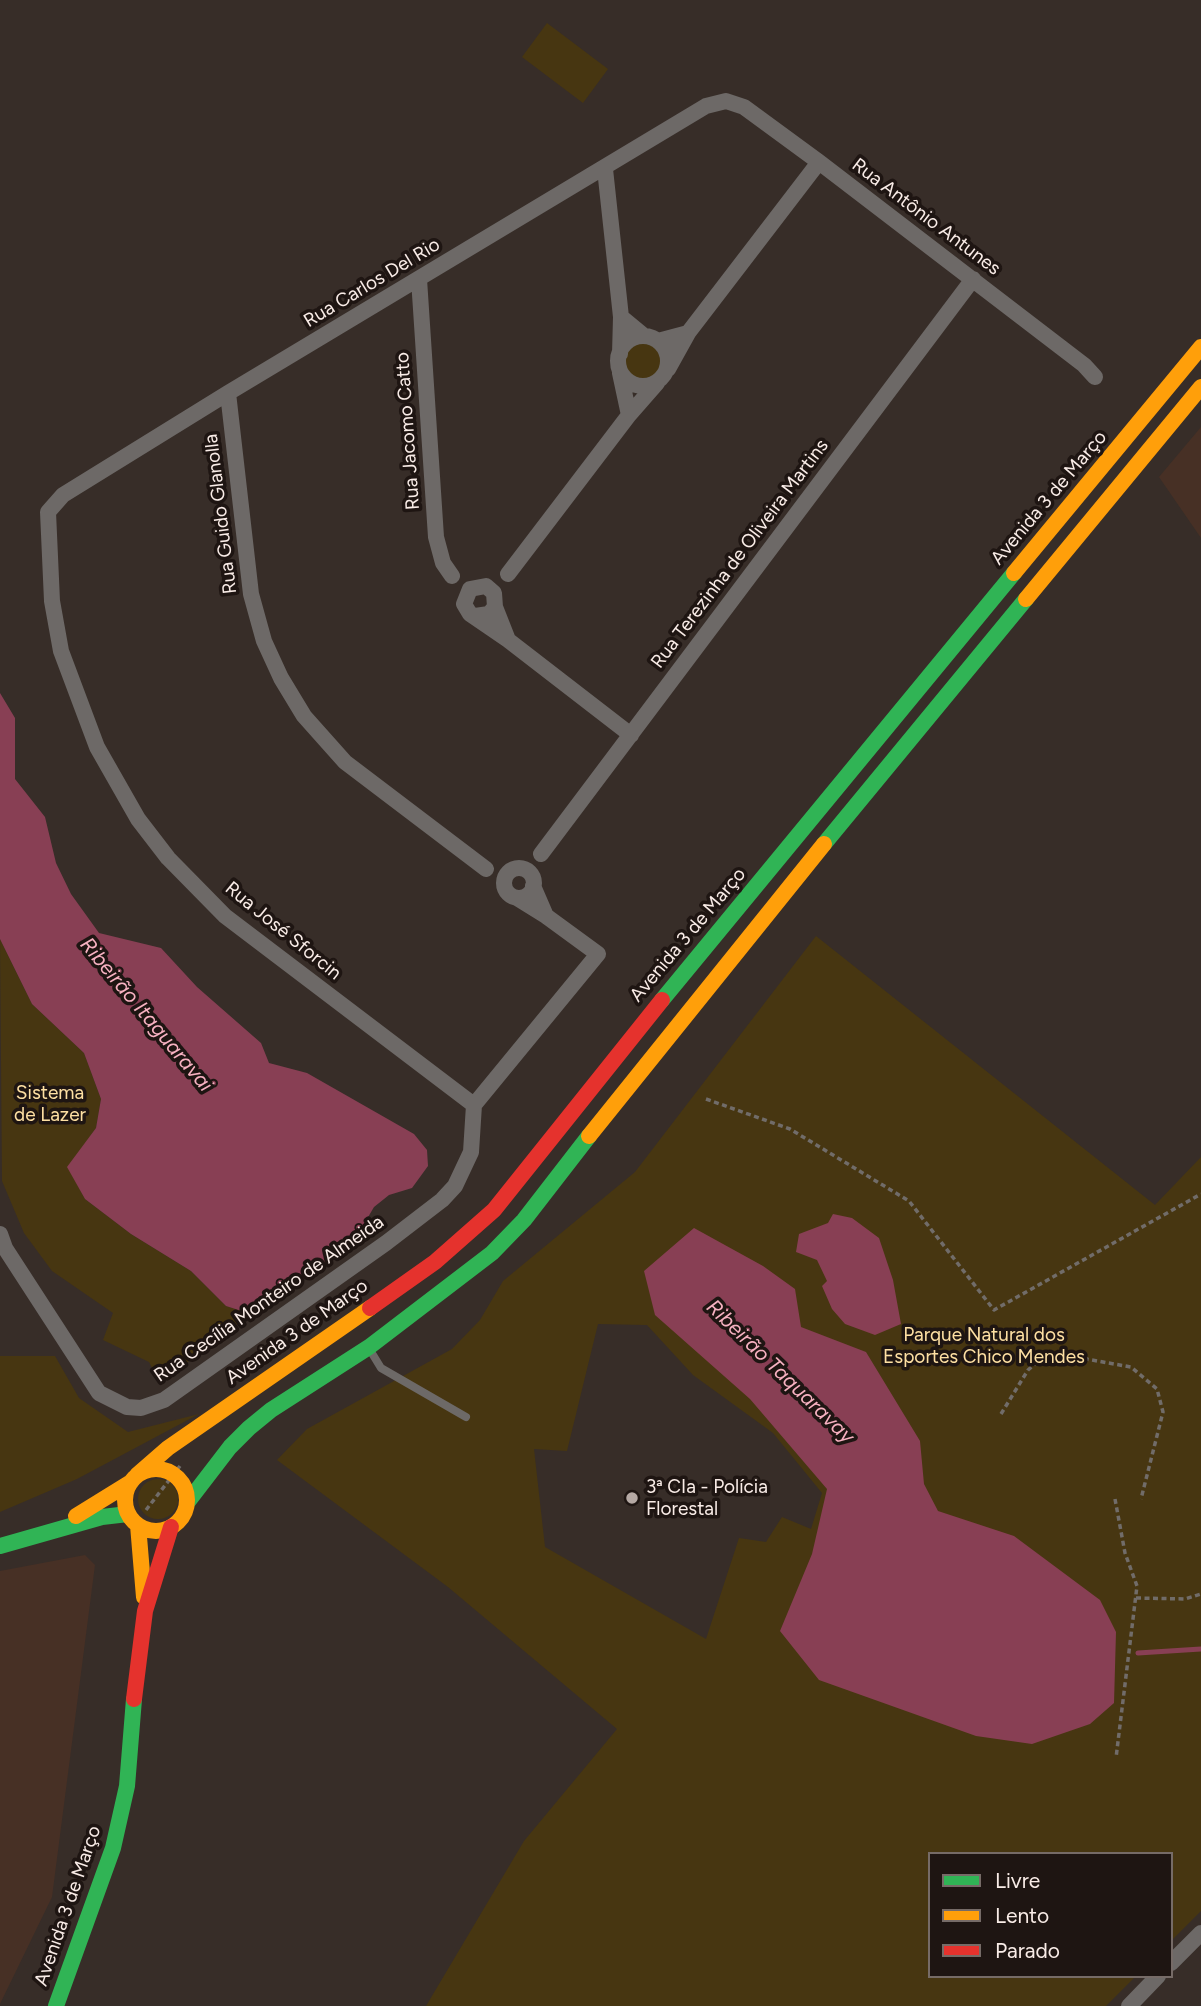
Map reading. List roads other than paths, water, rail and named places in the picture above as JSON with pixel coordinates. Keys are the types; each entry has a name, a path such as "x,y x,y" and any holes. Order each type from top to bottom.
{"main road":[{"name":"Avenida 3 de Março","path":"134,1478 168,1448 435,1262 494,1210 555,1137 631,1037 1201,347"},
{"path":"0,1546 102,1517 133,1520 155,1531 171,1527 182,1517 187,1503 230,1447 249,1428 271,1410 369,1347 442,1294 492,1253 524,1220 723,966 1201,387"},
{"path":"35,1536 153,1469 173,1474 184,1486 187,1503"},
{"path":"133,1520 125,1497 134,1478"},
{"name":"Avenida 3 de Março","path":"133,1520 145,1611"},
{"name":"Avenida 3 de Março","path":"56,2006 113,1848 127,1786 135,1679 145,1611 171,1527"}],"street":[{"name":"Rua Antônio Antunes","path":"726,101 744,107 819,162 1084,365 1095,377"},
{"name":"Rua Carlos Del Rio","path":"48,512 63,495 228,393 706,106 726,101"},
{"path":"470,610 489,614 508,574 629,415 662,376 688,333 819,162"},
{"path":"605,169 621,317 620,362 629,415"},
{"name":"Rua Jacomo Catto","path":"419,279 436,537 443,563 470,610"},
{"name":"Rua Terezinha de Oliveira Martins","path":"533,884 541,854 973,279"},
{"path":"621,317 651,339 668,358 662,376"},
{"path":"662,376 637,385 630,382 620,362 629,341 688,333"},
{"name":"Rua Guido Glanolla","path":"228,393 244,557 251,594 264,641 281,678 304,716 345,762 486,869 511,893 598,954 474,1105"},
{"name":"Rua José Sforcin","path":"48,512 52,601 61,651 97,747 138,819 168,858 225,916 474,1105"},
{"path":"470,610 470,589 508,574"},
{"path":"452,576 483,586 494,593 508,640"},
{"path":"470,610 631,735"},
{"name":"Rua Terezinha de Oliveira Martins","path":"515,869 541,854"},
{"path":"486,869 515,869 530,873 546,916"},
{"path":"515,869 506,875 511,893 527,895 533,884"},
{"name":"Rua Cecília Monteiro de Almeida","path":"2,1243 99,1393 127,1407 154,1405 442,1200 469,1163 474,1105"},
{"path":"1173,1961 1201,1933"},
{"path":"1129,2006 1156,1978"}],"lane":[{"path":"369,1347 381,1368 466,1418"}],"water":[{"name":"Ribeirão Itaguaravai","path":"0,693 15,718 15,779 45,817 56,863 71,894 99,933 161,948 197,987 261,1043 269,1063 307,1073 414,1134 427,1150 428,1166 412,1188 389,1195 374,1207 357,1236 317,1270 251,1314 226,1306 191,1271 131,1234 85,1199 67,1167 96,1128 101,1099 84,1053 32,1004 0,939"},
{"path":"833,1214 852,1218 879,1238 893,1280 901,1324 875,1335 845,1324 832,1309 822,1286 827,1281 817,1260 796,1252 799,1234 828,1223"},
{"path":"694,1228 763,1266 795,1289 801,1327 866,1352 920,1441 924,1484 938,1511 1014,1536 1100,1600 1116,1632 1114,1703 1090,1724 1032,1744 976,1736 819,1680 780,1631 812,1554 827,1489 750,1399 655,1315 644,1271"}],"waterway":[{"name":"Ribeirão Taquaravay","path":"1138,1653 1201,1649"}],"place":[{"name":"3ª CIa - Polícia Florestal","path":"632,1498"}],"park label":[{"name":"Sistema de Lazer","path":"50,1104"},
{"name":"Parque Natural dos Esportes Chico Mendes","path":"984,1346"}]}
